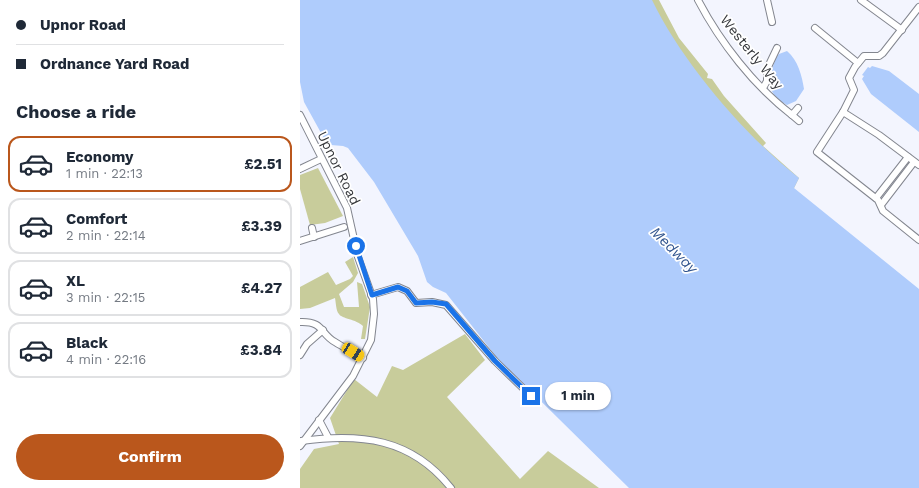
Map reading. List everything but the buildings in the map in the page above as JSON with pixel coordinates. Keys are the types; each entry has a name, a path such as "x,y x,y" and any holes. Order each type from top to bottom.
{"street":[{"name":"Westerly Way","path":"698,0 721,37 763,88 780,106 799,121"},
{"path":"767,0 772,22"},
{"path":"861,0 900,33"},
{"path":"919,7 883,53 879,56 866,55 858,63 849,78 854,90 843,112 817,152 876,198 883,211 919,240"},
{"path":"815,28 858,63"},
{"path":"763,88 767,81 767,69 777,48"},
{"path":"792,115 798,108"},
{"path":"843,112 879,135 917,164 881,205"},
{"name":"Upnor Road","path":"300,115 347,208 358,257 372,295 374,313 373,331 369,347 351,380 301,443"},
{"path":"876,198 908,157"},
{"path":"300,169 321,159"},
{"path":"300,241 344,227"},
{"path":"312,228 314,237"},
{"path":"372,295 398,287 407,291 416,303 432,302 446,304 495,361 531,396"},
{"path":"300,322 312,323 324,330 333,341 363,358"},
{"path":"300,355 306,344 324,330"},
{"path":"319,420 328,437"},
{"path":"301,443 328,437 368,438 412,452 440,474 451,488"}],"green space":[{"path":"626,0 659,0 679,38 708,74 707,78 712,79 724,96 766,143 763,146 799,178 794,188"},
{"path":"318,168 343,216 325,223 310,225 300,189 300,175"},
{"path":"353,257 358,273 353,282 339,294 344,307 359,307 357,282 362,284 370,307 365,339 361,339 363,326 341,316 338,313 335,298 310,308 300,309 300,287 328,272 336,285 350,279 353,276 345,262"},
{"path":"465,334 485,360 447,397 520,479 548,451 599,488 300,488 300,469 314,449 339,444 330,418 354,379 377,397 392,366 403,370"}],"water":[{"name":"Medway","path":"300,0 652,0 680,48 716,96 757,141 799,178 794,188 919,289 919,488 629,488 498,359 446,293 433,287 427,282 418,256 374,182 348,148 331,145 326,142 304,102 300,82"},
{"path":"787,51 797,64 804,89 796,101 787,105 774,95 771,79 774,62 779,54"},
{"path":"872,66 889,71 919,94 919,132 871,94 862,79 864,76 862,75 868,67 870,68"}],"route":[{"path":"356,246 358,257 372,295 390,288 398,287 407,291 416,303 432,302 446,304 452,309 495,361 531,396"}]}
